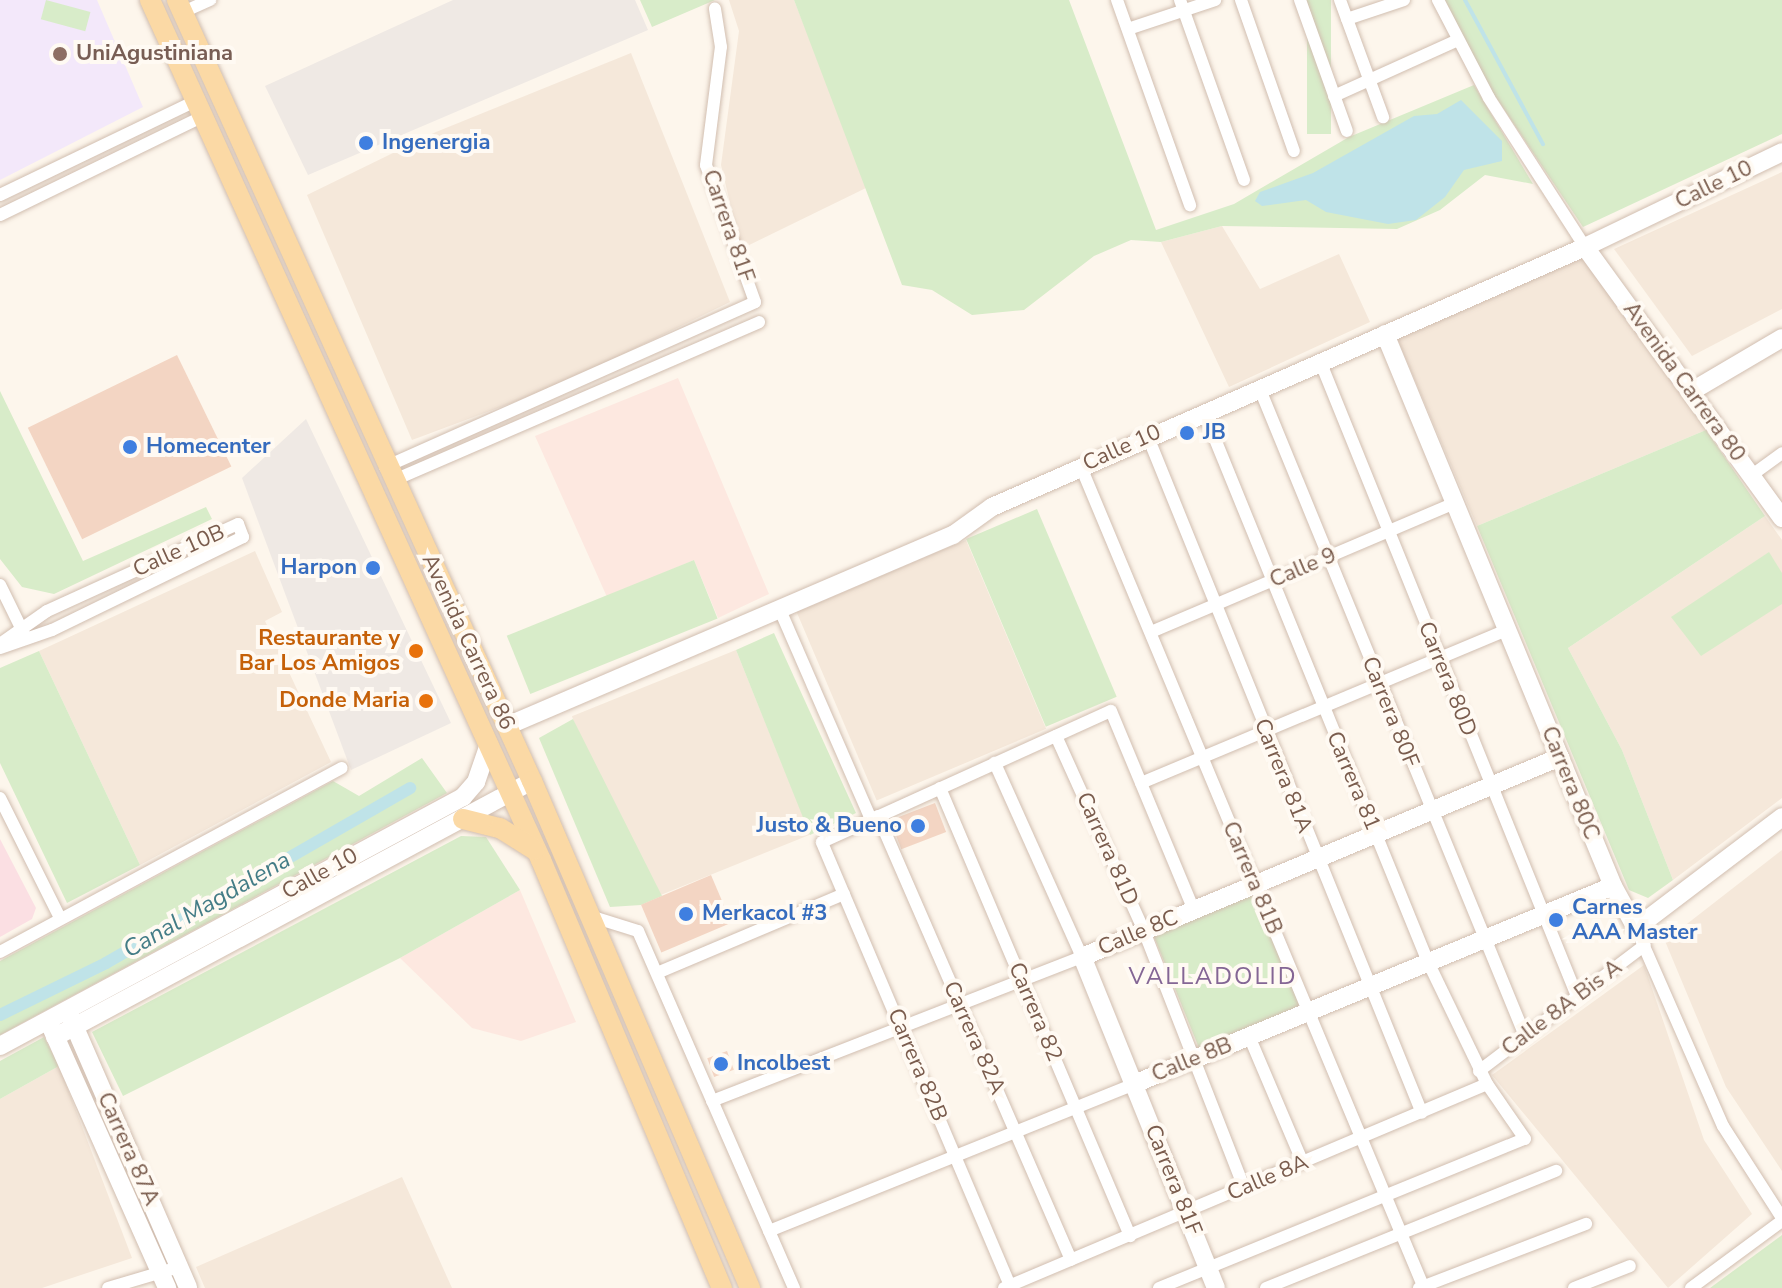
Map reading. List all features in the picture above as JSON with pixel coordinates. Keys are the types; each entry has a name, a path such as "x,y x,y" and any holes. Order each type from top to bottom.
{"main road":[{"name":"Avenida Carrera 86","path":"150,0 538,853 722,1288"},
{"name":"Avenida Carrera 86","path":"180,6 388,474 532,781 750,1288"},
{"path":"463,819 500,828 538,853"}],"street":[{"path":"180,6 210,0"},
{"path":"1117,0 1190,205"},
{"path":"1128,29 1182,5 1215,0"},
{"path":"1241,0 1294,151"},
{"path":"1300,0 1347,131"},
{"path":"1340,0 1383,117"},
{"path":"1347,19 1404,0"},
{"path":"1438,0 1458,40 1585,247"},
{"path":"1182,5 1244,180"},
{"name":"Carrera 81F","path":"388,474 755,302 706,165 721,47 715,8"},
{"path":"1334,96 1458,40"},
{"path":"0,195 198,109"},
{"path":"0,215 198,109"},
{"name":"Calle 10","path":"507,726 953,535 992,507 1259,387 1585,247 1782,152"},
{"name":"Avenida Carrera 80","path":"1585,247 1782,518"},
{"path":"388,474 759,322"},
{"name":"Carrera 80C","path":"1385,334 1613,886 1641,936 1723,1126 1782,1220"},
{"path":"1692,391 1782,338"},
{"name":"Carrera 80D","path":"1320,361 1577,996"},
{"name":"Carrera 80F","path":"1259,387 1378,684 1525,1036"},
{"name":"Carrera 81","path":"1204,412 1428,962 1479,1071 1525,1139 1385,1196"},
{"name":"Carrera 81A","path":"1148,437 1264,731 1422,1113"},
{"path":"1752,475 1782,453"},
{"name":"Carrera 81B","path":"1081,467 1422,1287"},
{"name":"Calle 9","path":"1151,632 1455,503"},
{"name":"Calle 10B","path":"1,644 24,634 243,537 238,524 47,611 24,634"},
{"path":"0,585 24,634"},
{"name":"Carrera 82A","path":"780,610 960,1005 1071,1260"},
{"path":"1141,783 1507,630"},
{"path":"874,818 1111,711 1194,910"},
{"name":"Carrera 81D","path":"1056,736 1144,931 1244,1187"},
{"name":"Calle 10","path":"71,1019 463,797 476,782 488,747"},
{"name":"Calle 8C","path":"712,1101 900,1026 1023,982 1560,757"},
{"name":"Carrera 81F","path":"995,763 1082,957 1216,1288"},
{"path":"0,952 342,768"},
{"name":"Calle 10","path":"0,1046 52,1029 532,781"},
{"name":"Carrera 82","path":"940,788 1130,1236"},
{"path":"0,798 60,918"},
{"name":"Calle 8A Bis A","path":"1479,1071 1577,996 1641,936 1782,817"},
{"name":"Carrera 82B","path":"874,818 822,842 1009,1287"},
{"name":"Calle 8B","path":"769,1231 956,1158 1613,886"},
{"path":"657,973 844,894"},
{"path":"590,916 638,931 794,1288"},
{"name":"Carrera 87A","path":"71,1019 188,1288"},
{"name":"Carrera 87A","path":"52,1029 163,1280"},
{"path":"1249,1036 1303,1163"},
{"name":"Calle 8A","path":"1009,1287 1487,1084"},
{"path":"1266,1288 1556,1171"},
{"path":"1159,1288 1385,1196"},
{"path":"1691,1288 1782,1220"},
{"path":"1422,1287 1586,1224"},
{"path":"1574,1288 1630,1266"},
{"path":"108,1288 163,1280 179,1267"}],"shaded area":[{"name":"UniAgustiniana","path":"0,0 97,0 143,107 0,180"},
{"path":"453,0 635,0 648,30 308,175 265,86"},
{"path":"729,0 794,0 868,187 741,249 721,165 739,31"},
{"path":"631,53 730,302 562,384 412,440 307,195 436,132"},
{"path":"1782,172 1782,309 1692,356 1614,249"},
{"path":"1222,226 1260,289 1339,254 1370,322 1229,387 1161,242"},
{"path":"1583,253 1706,430 1477,526 1397,338"},
{"path":"678,378 769,594 718,618 694,560 607,597 535,436"},
{"path":"306,419 451,723 351,770 242,478"},
{"path":"1765,516 1782,540 1782,798 1673,880 1622,750 1568,648"},
{"path":"966,540 1046,729 877,801 797,612"},
{"path":"255,551 282,612 265,621 331,762 140,865 39,651"},
{"path":"736,650 811,835 646,901 572,716"},
{"path":"0,839 36,908 32,919 0,937"},
{"path":"1782,850 1782,1171 1726,1087 1665,941"},
{"path":"520,890 576,1022 521,1041 472,1028 400,958"},
{"path":"1644,965 1704,1140 1752,1214 1668,1288 1492,1075"},
{"path":"59,1066 132,1258 42,1288 0,1288 0,1099"},
{"path":"402,1177 452,1288 205,1288 196,1267"}],"green space":[{"path":"46,0 90,12 85,31 41,19"},
{"path":"640,0 715,0 652,27"},
{"path":"794,0 1069,0 1156,230 1234,204 1349,137 1474,85 1533,184 1485,175 1440,210 1397,229 1222,226 1161,242 1131,240 1094,256 1024,310 972,315 932,290 902,285"},
{"path":"1307,0 1331,0 1331,134 1307,134"},
{"path":"1445,0 1782,0 1782,134 1583,227 1491,90"},
{"path":"0,391 83,561 206,507 212,519 54,594 22,587 0,559"},
{"path":"1706,430 1765,516 1568,648 1622,750 1673,880 1648,898 1629,890 1477,526"},
{"path":"1037,509 1117,697 1046,727 966,539"},
{"path":"1769,552 1782,573 1782,604 1701,656 1671,617"},
{"path":"694,560 718,618 530,694 507,636"},
{"path":"774,633 856,813 810,835 736,650"},
{"path":"39,651 140,865 67,903 0,763 0,668"},
{"path":"573,719 662,896 641,905 610,907 539,738"},
{"path":"422,758 447,793 0,1035 0,961 333,781 359,796"},
{"path":"461,836 486,837 520,890 400,958 123,1096 92,1032"},
{"path":"1255,893 1301,1007 1199,1048 1153,934"},
{"path":"44,1037 59,1066 0,1099 0,1061"},
{"path":"1782,1235 1782,1288 1710,1288"}],"water":[{"path":"1461,100 1502,141 1502,161 1464,170 1445,197 1416,220 1388,224 1326,212 1306,200 1262,206 1255,201 1260,192 1313,173 1414,116 1437,114"}],"building":[{"name":"Homecenter","path":"177,355 231,466 82,539 28,428"},
{"name":"Justo & Bueno","path":"935,803 946,832 901,849 890,820"},
{"name":"Merkacol #3","path":"711,875 731,923 661,953 641,905"},
{"name":"Incolbest","path":"727,1051 734,1070 714,1077 707,1058"}],"waterway":[{"path":"1465,0 1543,144"},
{"name":"Canal Magdalena","path":"0,1015 106,963 410,788"}],"place":[{"name":"UniAgustiniana","path":"60,54"},
{"name":"Ingenergia","path":"366,143"},
{"name":"JB","path":"1187,433"},
{"name":"Homecenter","path":"130,447"},
{"name":"Harpon","path":"373,568"},
{"name":"Restaurante y Bar Los Amigos","path":"416,651"},
{"name":"Donde Maria","path":"426,701"},
{"name":"Justo & Bueno","path":"918,826"},
{"name":"Merkacol #3","path":"686,914"},
{"name":"Carnes AAA Master","path":"1556,920"},
{"name":"Incolbest","path":"721,1064"}],"district":[{"name":"VALLADOLID","path":"1213,977"}]}
